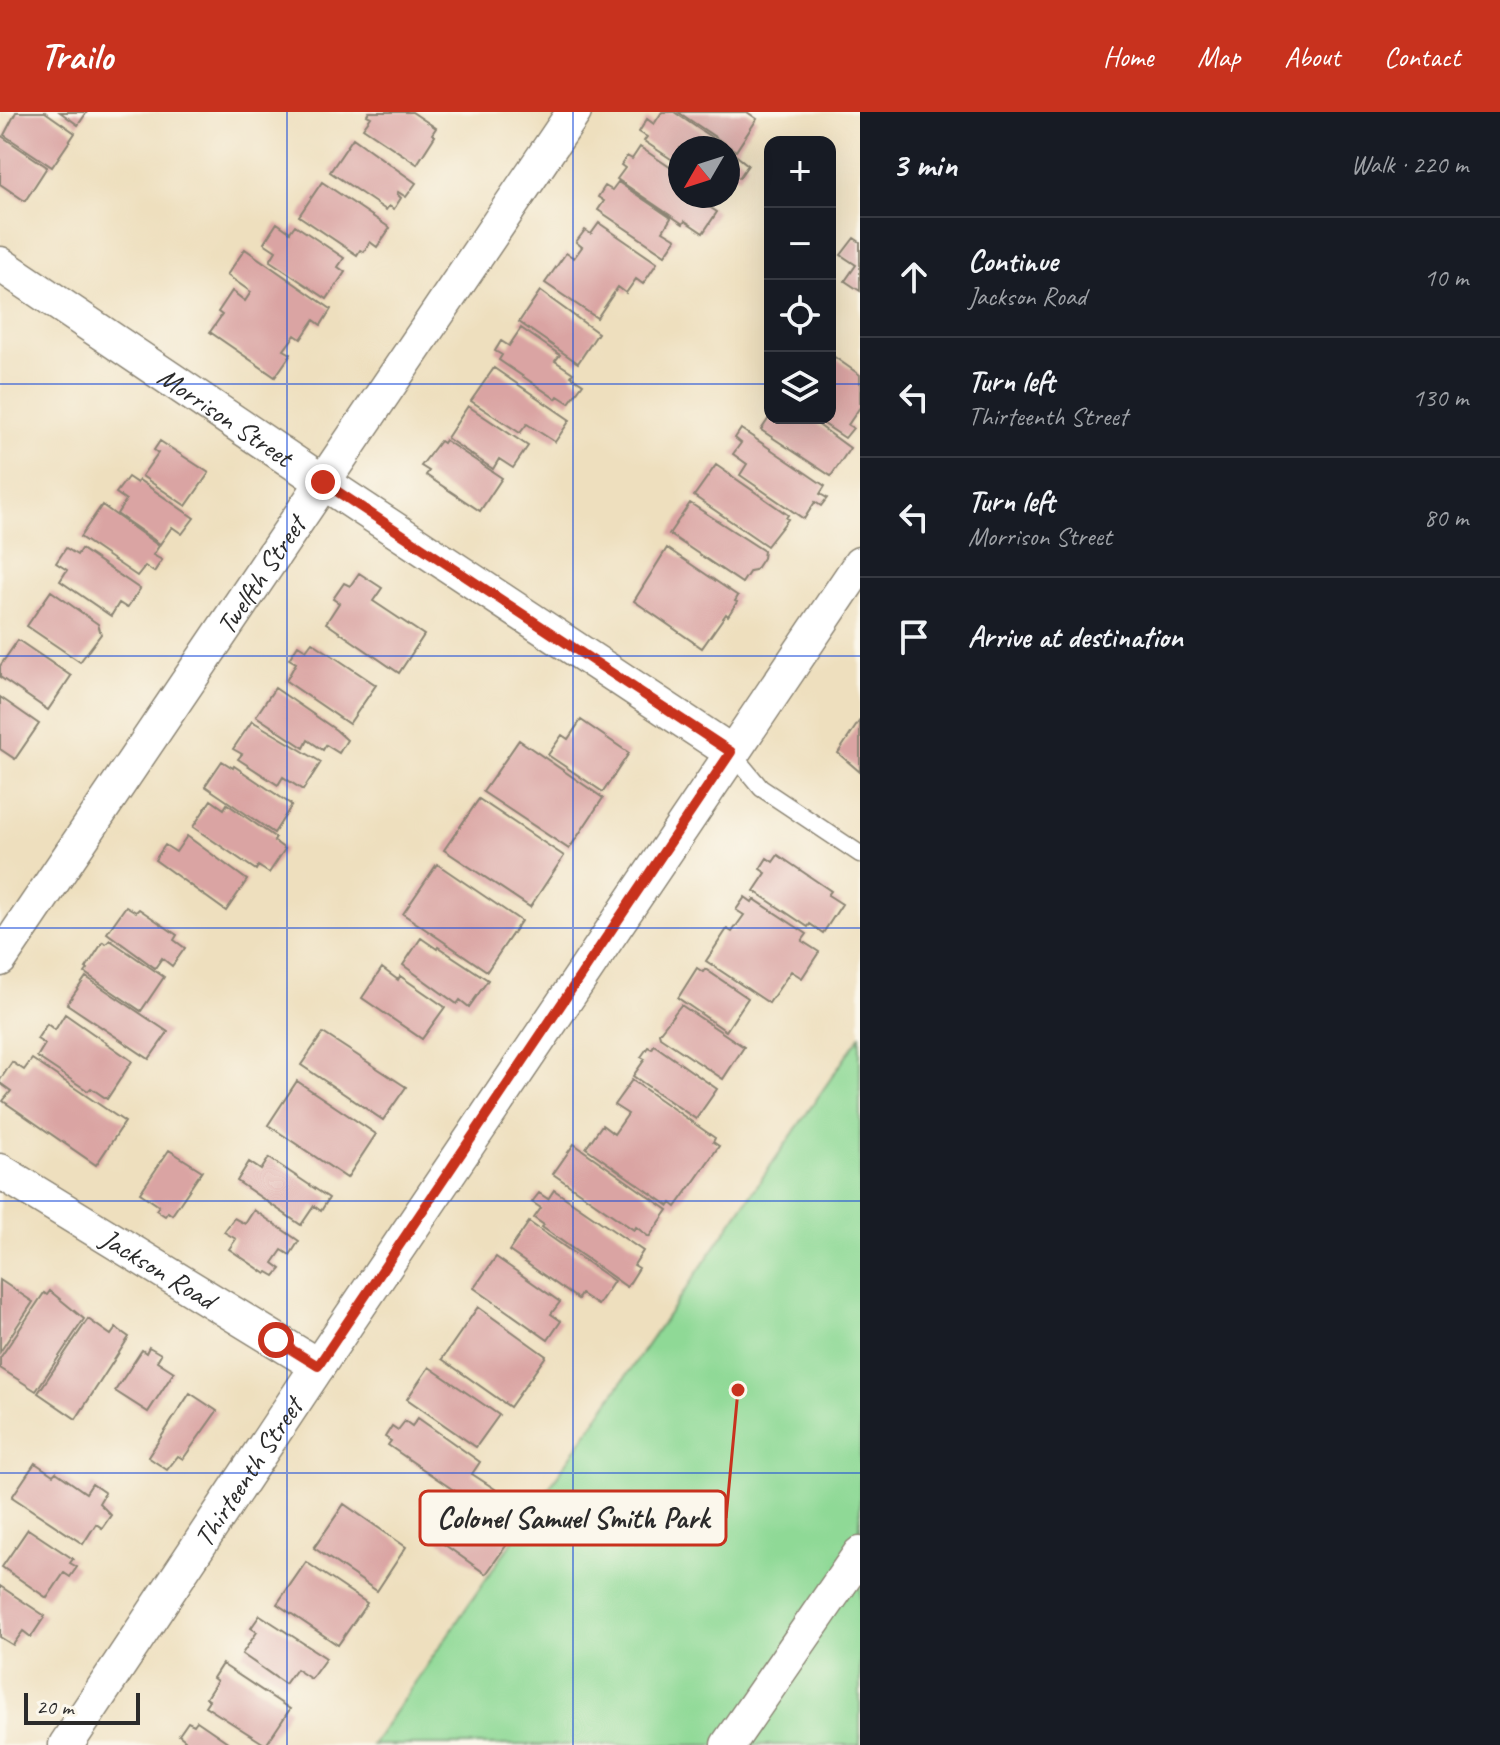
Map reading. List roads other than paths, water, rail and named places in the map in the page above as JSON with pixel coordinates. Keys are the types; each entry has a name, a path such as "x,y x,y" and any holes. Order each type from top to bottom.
{"street":[{"name":"Twelfth Street","path":"0,959 574,112"},
{"name":"Morrison Street","path":"0,264 731,752"},
{"name":"Thirteenth Street","path":"66,1745 860,564"},
{"name":"Jackson Road","path":"0,1171 318,1366"},
{"path":"728,1745 860,1554"}],"lane":[{"path":"731,752 761,788 860,854"}],"place":[{"name":"Colonel Samuel Smith Park","path":"738,1390"}]}
